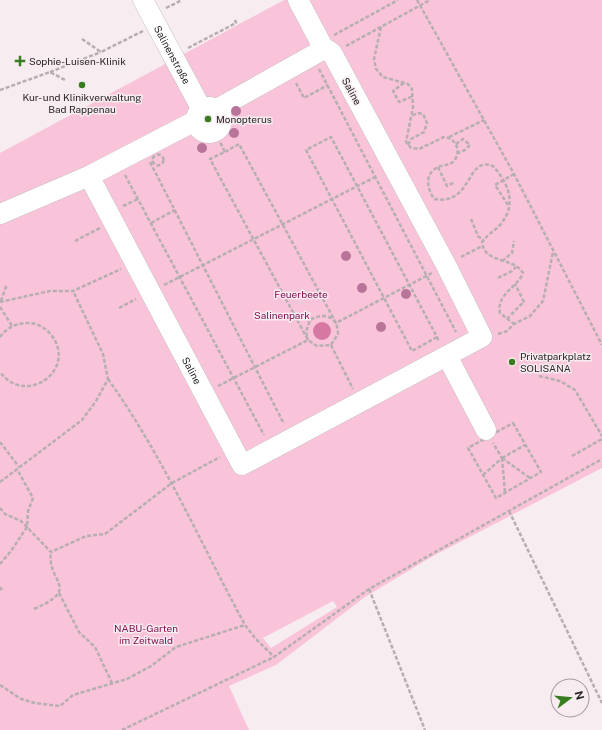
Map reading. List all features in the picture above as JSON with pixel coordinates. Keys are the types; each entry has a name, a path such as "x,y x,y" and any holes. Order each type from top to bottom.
{"street":[{"name":"Salinenstraße","path":"143,0 204,113"},
{"name":"Saline","path":"89,176 242,466 284,430 360,403 482,337 446,265 323,53 298,0"},
{"path":"0,214 20,207 89,176 204,113 323,53"},
{"path":"204,113 197,127 202,132 209,134 215,132"},
{"path":"456,352 488,433"}],"path":[{"path":"417,0 514,174 602,345"},
{"path":"430,0 381,27 323,53 328,85 427,275 456,352"},
{"path":"173,56 236,23 235,20"},
{"path":"0,90 101,52 156,24"},
{"path":"381,27 374,59 376,69 383,78 404,83 411,87 413,96 411,116 405,139 408,145 416,149 423,149 444,137 449,137 484,120"},
{"path":"82,39 101,52"},
{"path":"288,70 304,98 328,85"},
{"path":"50,72 65,80"},
{"path":"404,83 393,91 399,102 413,96"},
{"path":"408,145 411,140 424,132 428,123 423,114 418,113 411,116"},
{"path":"215,132 225,152"},
{"path":"437,337 412,351 306,150 331,137 437,337 456,352"},
{"path":"449,137 456,144 458,153"},
{"path":"456,144 463,139 470,145 465,150 458,153 451,163 438,167 431,172 427,180 429,191 434,199 443,201 462,192 479,165 487,164 493,166 504,179 509,193 506,216 502,222 483,240 482,246 491,257 516,267 523,273 501,299 500,304 500,313 514,324"},
{"path":"239,144 336,323 338,334 330,345 326,347 317,346 308,340 210,159 225,152 239,144"},
{"path":"142,147 255,367 284,430"},
{"path":"118,160 263,435 270,431"},
{"path":"438,167 447,186 455,182"},
{"path":"508,206 495,185 514,174"},
{"path":"169,282 375,176"},
{"path":"128,204 138,199"},
{"path":"150,223 175,210"},
{"path":"471,219 478,236 483,240"},
{"path":"75,241 113,221"},
{"path":"502,261 512,253 514,241"},
{"path":"336,323 482,246"},
{"path":"482,337 507,331 514,324 530,316 543,301 553,251"},
{"path":"0,302 50,291 73,291 134,262"},
{"path":"498,278 512,271 516,267"},
{"path":"0,302 7,284"},
{"path":"508,319 512,312 518,310 524,302 515,284"},
{"path":"73,291 103,354 108,379 133,414 172,483 245,625 255,638 274,657"},
{"path":"0,307 12,326"},
{"path":"308,340 306,332 310,320 319,315 328,316 336,323"},
{"path":"0,337 12,326 21,323 31,323 41,326 49,332 57,345 58,360 55,370 49,378 40,384 19,386 9,381 0,372"},
{"path":"224,383 308,340"},
{"path":"330,345 360,403"},
{"path":"539,376 560,381 575,390 602,436"},
{"path":"0,482 82,420 96,401 108,379"},
{"path":"513,423 525,445 541,472 496,498 468,448 488,433 513,423"},
{"path":"488,433 502,458 505,492"},
{"path":"572,456 602,439"},
{"path":"0,442 18,467 33,498 28,511 27,527 11,551 0,564"},
{"path":"483,475 502,458 525,445"},
{"path":"52,552 86,536 105,534 172,483 194,473 234,449"},
{"path":"502,458 530,478"},
{"path":"122,730 274,657 369,589 602,459"},
{"path":"0,508 5,514 21,521 52,552"},
{"path":"509,511 602,703"},
{"path":"52,552 50,560 57,577 59,593 79,632 95,647 112,683"},
{"path":"369,589 425,730"},
{"path":"34,609 50,602 57,597 59,593"},
{"path":"0,685 21,699 35,703 60,706 73,695 127,679 151,666 176,647 245,625"}],"green space":[{"name":"Salinenpark","path":"284,0 602,0 602,468 433,556 365,597 276,665 229,686 249,730 0,730 0,153","holes":["333,601 337,607 271,648 263,638"]}],"shaded area":[{"path":"322,322 328,325 331,331 328,337 322,340 316,337 313,331 316,325"}],"place":[{"name":"Sophie-Luisen-Klinik","path":"20,61"},
{"name":"Kur- und Klinikverwaltung Bad Rappenau","path":"82,85"},
{"name":"Monopterus","path":"208,119"},
{"name":"Privatparkplatz SOLISANA","path":"512,362"}],"park label":[{"name":"Feuerbeete","path":"301,294"},
{"name":"NABU-Garten im Zeitwald","path":"146,634"}]}
